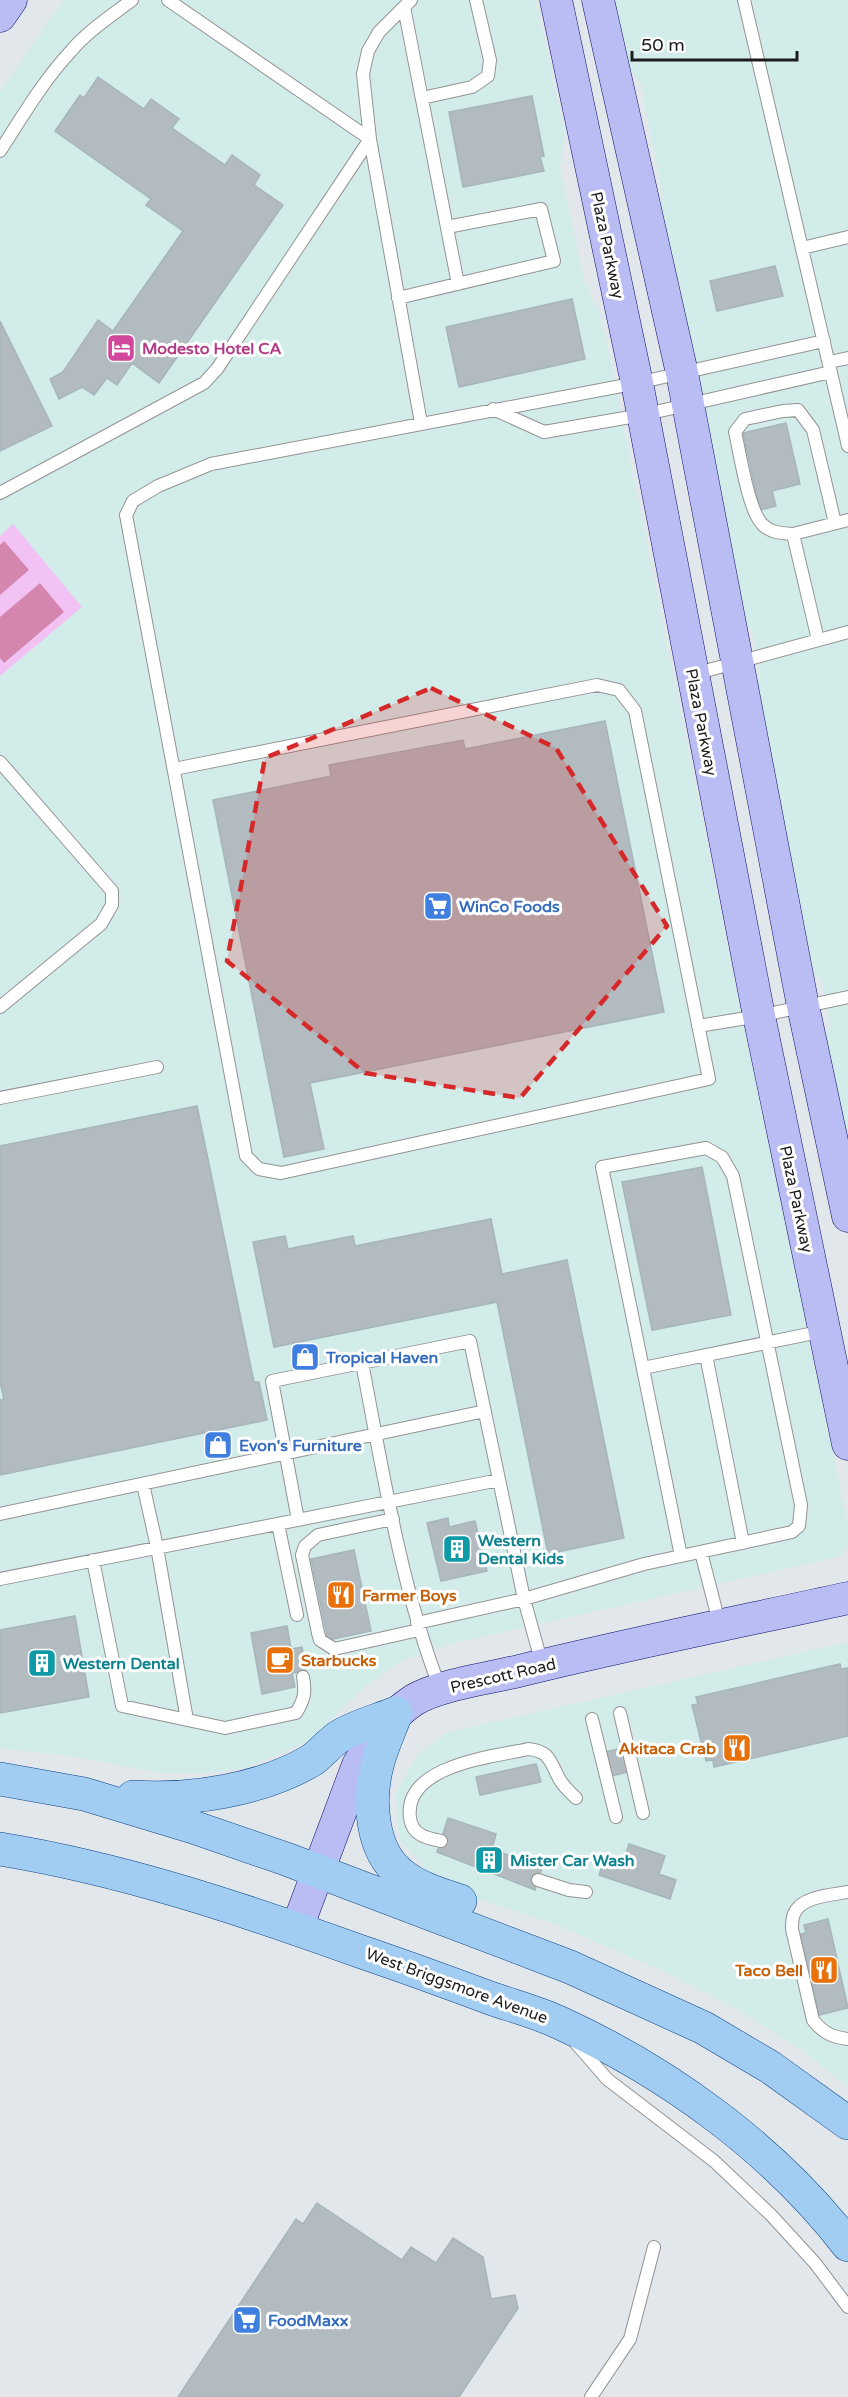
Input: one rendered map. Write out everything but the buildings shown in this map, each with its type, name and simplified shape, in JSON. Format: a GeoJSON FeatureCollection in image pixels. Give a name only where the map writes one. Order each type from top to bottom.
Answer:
{"type":"FeatureCollection","features":[{"type":"Feature","properties":{"kind":"main road"},"geometry":{"type":"LineString","coordinates":[[0,1779],[84,1794],[161,1799],[193,1797],[252,1784],[312,1760],[341,1736],[396,1713]]}},
{"type":"Feature","properties":{"kind":"main road"},"geometry":{"type":"LineString","coordinates":[[396,1713],[376,1767],[373,1805],[373,1825],[392,1867],[432,1892],[571,1943],[672,2012],[770,2067],[848,2123]]}},
{"type":"Feature","properties":{"kind":"main road"},"geometry":{"type":"LineString","coordinates":[[84,1794],[193,1827],[317,1872],[570,1967],[672,2012]]}},
{"type":"Feature","properties":{"kind":"main road","name":"West Briggsmore Avenue"},"geometry":{"type":"LineString","coordinates":[[0,1849],[48,1857],[130,1876],[297,1928],[556,2021],[624,2055],[717,2115],[796,2187],[848,2245]]}},
{"type":"Feature","properties":{"kind":"street"},"geometry":{"type":"LineString","coordinates":[[0,16],[11,0]]}},
{"type":"Feature","properties":{"kind":"street","name":"Plaza Parkway"},"geometry":{"type":"LineString","coordinates":[[556,0],[637,383],[759,1016],[848,1444]]}},
{"type":"Feature","properties":{"kind":"street"},"geometry":{"type":"LineString","coordinates":[[598,0],[682,373],[803,1006],[848,1216]]}},
{"type":"Feature","properties":{"kind":"street","name":"Prescott Road"},"geometry":{"type":"LineString","coordinates":[[297,1928],[358,1765],[372,1742],[396,1713],[416,1699],[440,1690],[543,1665],[848,1598]]}},
{"type":"Feature","properties":{"kind":"lane"},"geometry":{"type":"LineString","coordinates":[[0,151],[48,78],[72,50],[101,23],[132,0]]}},
{"type":"Feature","properties":{"kind":"lane"},"geometry":{"type":"LineString","coordinates":[[168,0],[370,139]]}},
{"type":"Feature","properties":{"kind":"lane"},"geometry":{"type":"LineString","coordinates":[[422,98],[472,87],[488,76],[490,60],[476,0]]}},
{"type":"Feature","properties":{"kind":"lane"},"geometry":{"type":"LineString","coordinates":[[744,0],[848,446]]}},
{"type":"Feature","properties":{"kind":"lane"},"geometry":{"type":"LineString","coordinates":[[408,3],[379,32],[368,51],[363,74],[370,139],[421,423]]}},
{"type":"Feature","properties":{"kind":"lane"},"geometry":{"type":"LineString","coordinates":[[408,3],[422,98],[458,284]]}},
{"type":"Feature","properties":{"kind":"lane"},"geometry":{"type":"LineString","coordinates":[[0,493],[204,382],[218,369],[370,139]]}},
{"type":"Feature","properties":{"kind":"lane"},"geometry":{"type":"LineString","coordinates":[[398,298],[554,261],[542,209],[447,228]]}},
{"type":"Feature","properties":{"kind":"lane"},"geometry":{"type":"LineString","coordinates":[[802,248],[848,237]]}},
{"type":"Feature","properties":{"kind":"lane"},"geometry":{"type":"LineString","coordinates":[[174,769],[597,685],[619,690],[635,711],[709,1079],[281,1173],[259,1169],[246,1156],[126,515],[133,501],[158,486],[211,464],[637,383],[824,341]]}},
{"type":"Feature","properties":{"kind":"lane"},"geometry":{"type":"LineString","coordinates":[[493,409],[544,432],[687,405],[830,367],[848,358]]}},
{"type":"Feature","properties":{"kind":"lane"},"geometry":{"type":"LineString","coordinates":[[835,523],[813,429],[798,410],[745,419],[735,432],[753,510],[762,524],[774,532],[793,534],[848,520]]}},
{"type":"Feature","properties":{"kind":"lane"},"geometry":{"type":"LineString","coordinates":[[793,534],[818,640]]}},
{"type":"Feature","properties":{"kind":"lane"},"geometry":{"type":"LineString","coordinates":[[693,674],[848,632]]}},
{"type":"Feature","properties":{"kind":"lane"},"geometry":{"type":"LineString","coordinates":[[0,762],[112,891],[112,904],[101,924],[0,1007]]}},
{"type":"Feature","properties":{"kind":"lane"},"geometry":{"type":"LineString","coordinates":[[698,1026],[848,997]]}},
{"type":"Feature","properties":{"kind":"lane"},"geometry":{"type":"LineString","coordinates":[[0,1098],[157,1067]]}},
{"type":"Feature","properties":{"kind":"lane"},"geometry":{"type":"LineString","coordinates":[[393,1519],[318,1535],[305,1546],[302,1555],[318,1633],[320,1640],[334,1649],[524,1599],[644,1564],[743,1543],[792,1532],[800,1526],[801,1505],[733,1176],[722,1157],[706,1148],[602,1167],[681,1556]]}},
{"type":"Feature","properties":{"kind":"lane"},"geometry":{"type":"LineString","coordinates":[[642,1368],[825,1331]]}},
{"type":"Feature","properties":{"kind":"lane"},"geometry":{"type":"LineString","coordinates":[[298,1520],[272,1381],[470,1341],[524,1599],[543,1665]]}},
{"type":"Feature","properties":{"kind":"lane"},"geometry":{"type":"LineString","coordinates":[[706,1355],[743,1543]]}},
{"type":"Feature","properties":{"kind":"lane"},"geometry":{"type":"LineString","coordinates":[[362,1363],[389,1502],[418,1627],[440,1690]]}},
{"type":"Feature","properties":{"kind":"lane"},"geometry":{"type":"LineString","coordinates":[[0,1514],[484,1411]]}},
{"type":"Feature","properties":{"kind":"lane"},"geometry":{"type":"LineString","coordinates":[[0,1579],[499,1480]]}},
{"type":"Feature","properties":{"kind":"lane"},"geometry":{"type":"LineString","coordinates":[[143,1484],[158,1547],[187,1720]]}},
{"type":"Feature","properties":{"kind":"lane"},"geometry":{"type":"LineString","coordinates":[[278,1524],[297,1615]]}},
{"type":"Feature","properties":{"kind":"lane"},"geometry":{"type":"LineString","coordinates":[[701,1552],[720,1626]]}},
{"type":"Feature","properties":{"kind":"lane"},"geometry":{"type":"LineString","coordinates":[[93,1560],[122,1706],[225,1728],[296,1713],[303,1703],[306,1692],[303,1677]]}},
{"type":"Feature","properties":{"kind":"lane"},"geometry":{"type":"LineString","coordinates":[[620,1713],[643,1813]]}},
{"type":"Feature","properties":{"kind":"lane"},"geometry":{"type":"LineString","coordinates":[[592,1719],[616,1817]]}},
{"type":"Feature","properties":{"kind":"lane"},"geometry":{"type":"LineString","coordinates":[[441,1841],[424,1838],[414,1829],[410,1818],[411,1807],[424,1782],[436,1772],[454,1766],[528,1749],[539,1750],[549,1759],[566,1788],[576,1798]]}},
{"type":"Feature","properties":{"kind":"lane"},"geometry":{"type":"LineString","coordinates":[[538,1880],[569,1890],[586,1892]]}},
{"type":"Feature","properties":{"kind":"lane"},"geometry":{"type":"LineString","coordinates":[[848,1892],[816,1898],[801,1904],[794,1913],[792,1929],[813,2020],[820,2029],[833,2037],[848,2039]]}},
{"type":"Feature","properties":{"kind":"lane"},"geometry":{"type":"LineString","coordinates":[[556,2021],[607,2079],[714,2162],[771,2215],[815,2263],[848,2307]]}},
{"type":"Feature","properties":{"kind":"lane"},"geometry":{"type":"LineString","coordinates":[[591,2397],[630,2339],[654,2247]]}},
{"type":"Feature","properties":{"kind":"highlighted area"},"geometry":{"type":"Polygon","coordinates":[[[431,688],[556,748],[667,926],[520,1098],[365,1073],[227,961],[265,758],[431,688]]]}},
{"type":"Feature","properties":{"kind":"shaded area"},"geometry":{"type":"Polygon","coordinates":[[[63,0],[536,0],[565,135],[560,167],[584,281],[601,314],[736,987],[848,1526],[847,1548],[838,1557],[445,1645],[402,1661],[365,1687],[338,1712],[318,1735],[245,1768],[210,1773],[161,1773],[75,1757],[0,1748],[0,92],[63,0]]]}},
{"type":"Feature","properties":{"kind":"shaded area"},"geometry":{"type":"Polygon","coordinates":[[[613,0],[848,0],[848,1160],[823,1043],[830,1027],[822,981],[811,973],[753,688],[760,676],[752,630],[739,620],[693,347],[683,342],[661,227],[661,187],[641,86],[625,59],[613,0]]]}},
{"type":"Feature","properties":{"kind":"shaded area"},"geometry":{"type":"Polygon","coordinates":[[[13,524],[82,607],[0,676],[0,536],[13,524]]]}},
{"type":"Feature","properties":{"kind":"shaded area"},"geometry":{"type":"Polygon","coordinates":[[[4,541],[29,570],[0,595],[0,545],[4,541]]]}},
{"type":"Feature","properties":{"kind":"shaded area"},"geometry":{"type":"Polygon","coordinates":[[[40,583],[64,612],[4,663],[0,658],[0,617],[40,583]]]}},
{"type":"Feature","properties":{"kind":"shaded area"},"geometry":{"type":"Polygon","coordinates":[[[848,1642],[848,2087],[803,2051],[742,2012],[663,1971],[554,1924],[441,1887],[399,1838],[396,1793],[418,1754],[449,1732],[848,1642]]]}},
{"type":"Feature","properties":{"kind":"place","name":"Modesto Hotel CA"},"geometry":{"type":"Point","coordinates":[121,348]}},
{"type":"Feature","properties":{"kind":"place","name":"WinCo Foods"},"geometry":{"type":"Point","coordinates":[438,906]}},
{"type":"Feature","properties":{"kind":"place","name":"Tropical Haven"},"geometry":{"type":"Point","coordinates":[305,1357]}},
{"type":"Feature","properties":{"kind":"place","name":"Evon's Furniture"},"geometry":{"type":"Point","coordinates":[218,1445]}},
{"type":"Feature","properties":{"kind":"place","name":"Western Dental Kids"},"geometry":{"type":"Point","coordinates":[457,1549]}},
{"type":"Feature","properties":{"kind":"place","name":"Farmer Boys"},"geometry":{"type":"Point","coordinates":[341,1595]}},
{"type":"Feature","properties":{"kind":"place","name":"Starbucks"},"geometry":{"type":"Point","coordinates":[280,1660]}},
{"type":"Feature","properties":{"kind":"place","name":"Western Dental"},"geometry":{"type":"Point","coordinates":[42,1663]}},
{"type":"Feature","properties":{"kind":"place","name":"Akitaca Crab"},"geometry":{"type":"Point","coordinates":[737,1748]}},
{"type":"Feature","properties":{"kind":"place","name":"Mister Car Wash"},"geometry":{"type":"Point","coordinates":[489,1860]}},
{"type":"Feature","properties":{"kind":"place","name":"Taco Bell"},"geometry":{"type":"Point","coordinates":[824,1970]}},
{"type":"Feature","properties":{"kind":"place","name":"FoodMaxx"},"geometry":{"type":"Point","coordinates":[247,2320]}}]}
